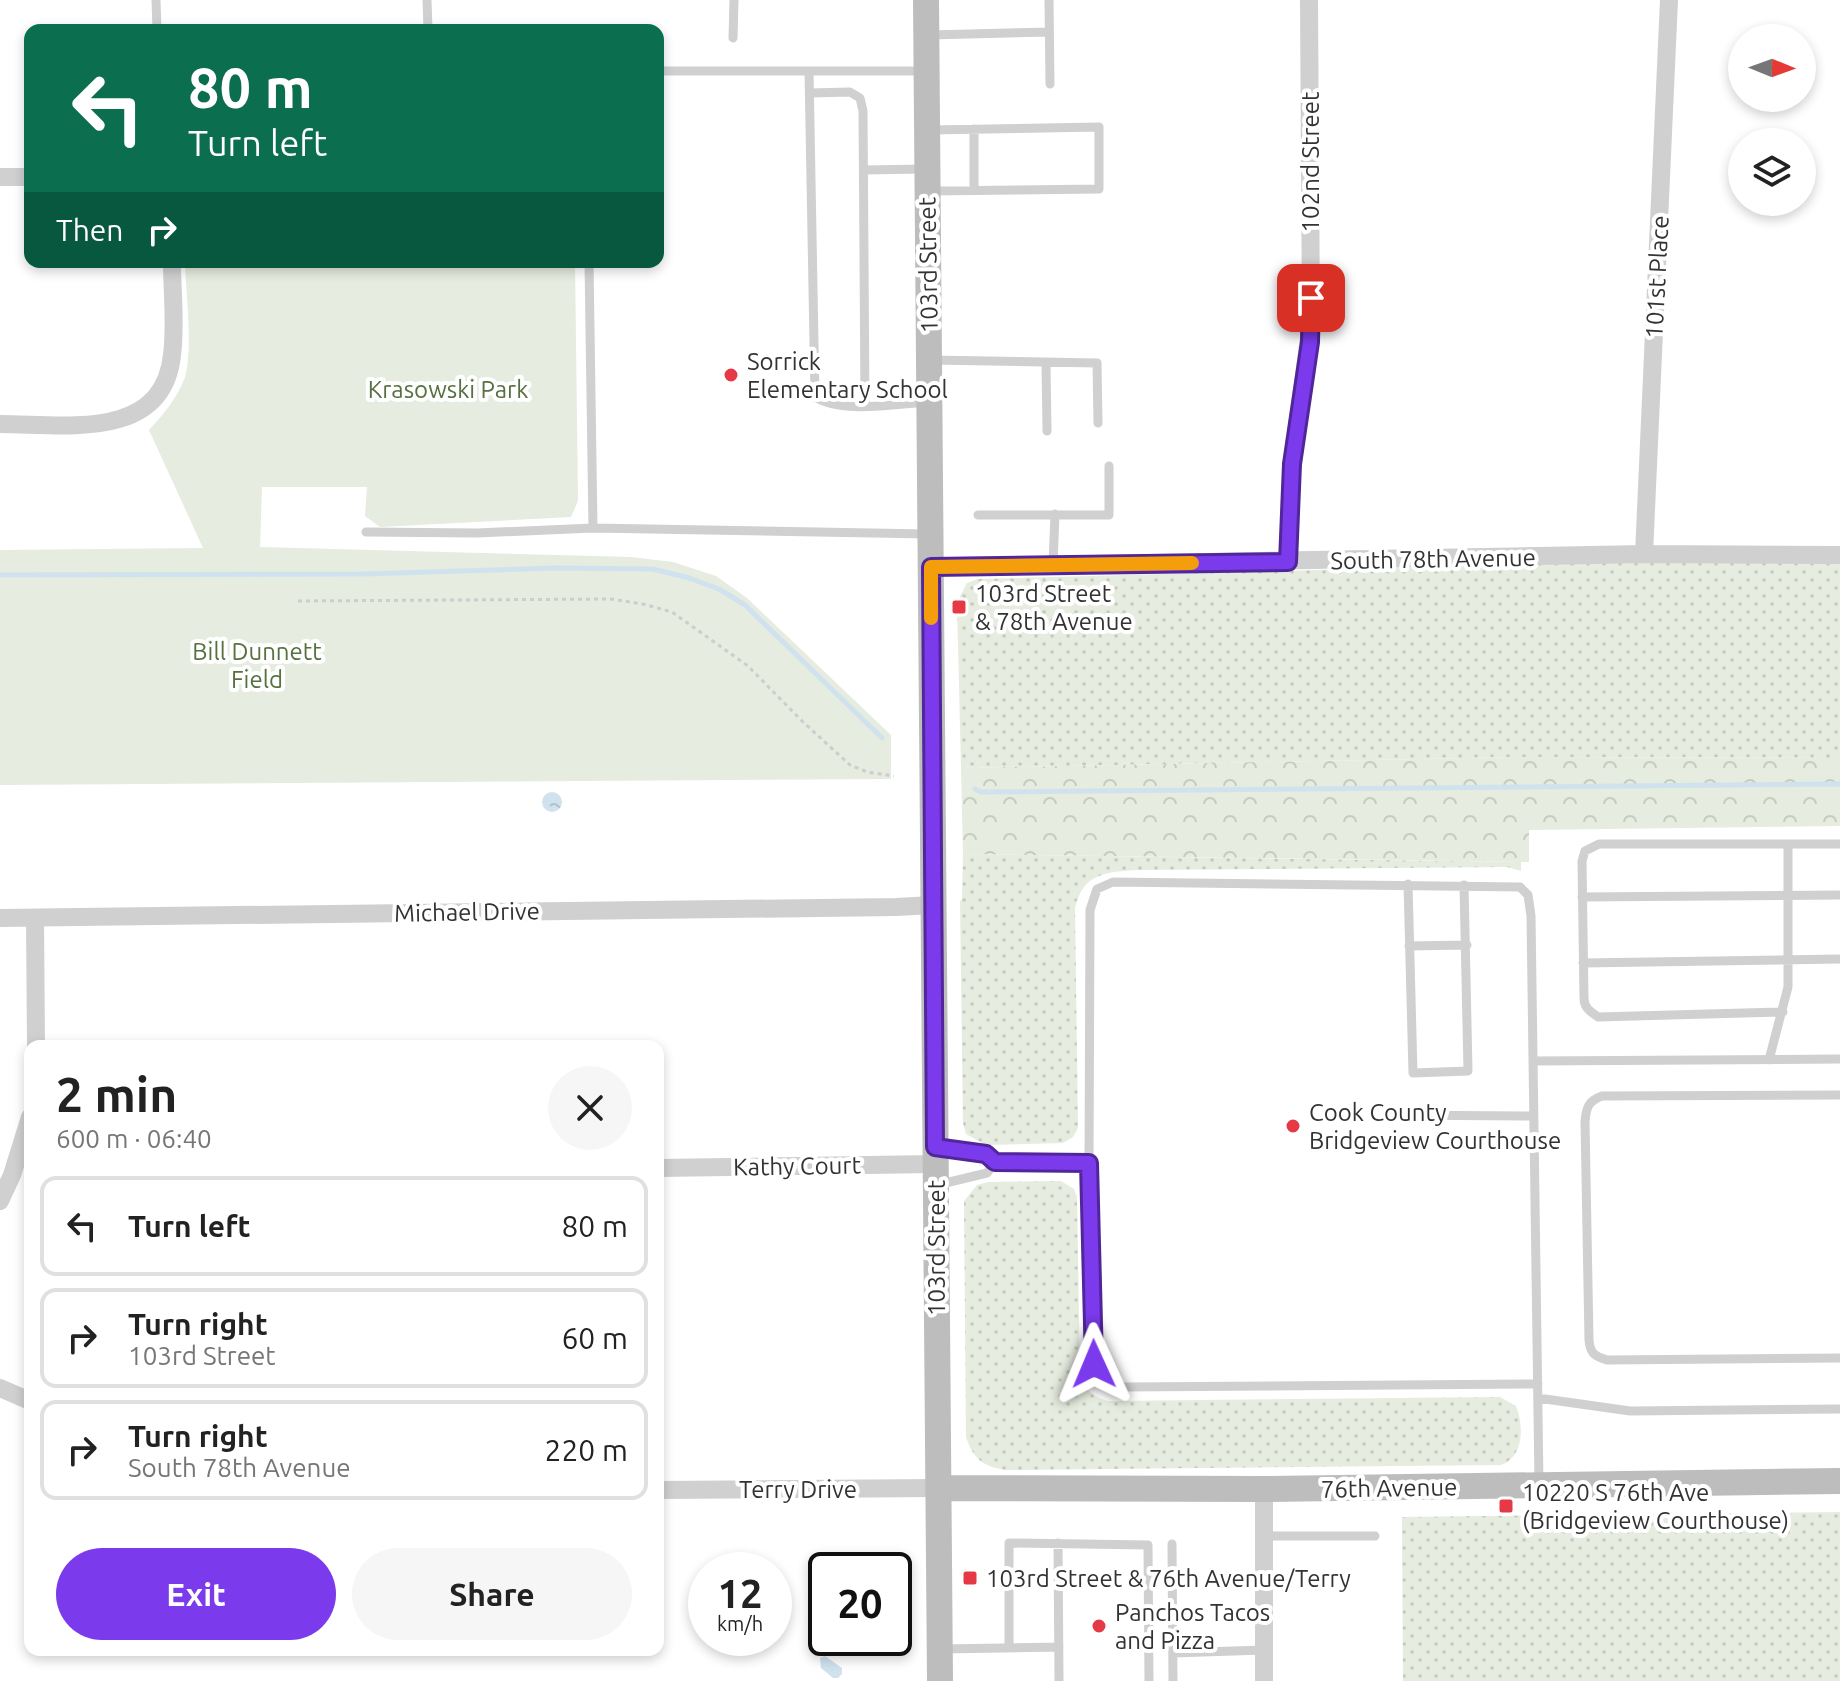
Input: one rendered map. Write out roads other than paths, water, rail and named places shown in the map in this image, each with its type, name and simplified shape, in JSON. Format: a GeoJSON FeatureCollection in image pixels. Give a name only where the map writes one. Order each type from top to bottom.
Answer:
{"type":"FeatureCollection","features":[{"type":"Feature","properties":{"kind":"street","name":"103rd Street"},"geometry":{"type":"LineString","coordinates":[[926,0],[940,1681]]}},
{"type":"Feature","properties":{"kind":"street","name":"102nd Street"},"geometry":{"type":"LineString","coordinates":[[1288,562],[1292,464],[1311,323],[1309,0]]}},
{"type":"Feature","properties":{"kind":"street","name":"101st Place"},"geometry":{"type":"LineString","coordinates":[[1644,554],[1669,0]]}},
{"type":"Feature","properties":{"kind":"street"},"geometry":{"type":"LineString","coordinates":[[0,177],[24,177]]}},
{"type":"Feature","properties":{"kind":"street"},"geometry":{"type":"LineString","coordinates":[[0,424],[118,422],[151,404],[166,381],[173,353],[172,268]]}},
{"type":"Feature","properties":{"kind":"street","name":"South 78th Avenue"},"geometry":{"type":"LineString","coordinates":[[931,567],[1644,554],[1840,555]]}},
{"type":"Feature","properties":{"kind":"street","name":"Michael Drive"},"geometry":{"type":"LineString","coordinates":[[0,918],[933,905]]}},
{"type":"Feature","properties":{"kind":"street"},"geometry":{"type":"LineString","coordinates":[[35,918],[36,1040]]}},
{"type":"Feature","properties":{"kind":"street"},"geometry":{"type":"LineString","coordinates":[[0,1201],[24,1138]]}},
{"type":"Feature","properties":{"kind":"street","name":"Kathy Court"},"geometry":{"type":"LineString","coordinates":[[664,1168],[936,1166]]}},
{"type":"Feature","properties":{"kind":"street"},"geometry":{"type":"LineString","coordinates":[[0,1388],[24,1398]]}},
{"type":"Feature","properties":{"kind":"street","name":"76th Avenue"},"geometry":{"type":"LineString","coordinates":[[939,1488],[1264,1489],[1840,1481]]}},
{"type":"Feature","properties":{"kind":"street","name":"Terry Drive"},"geometry":{"type":"LineString","coordinates":[[664,1490],[939,1488]]}},
{"type":"Feature","properties":{"kind":"street"},"geometry":{"type":"LineString","coordinates":[[1264,1489],[1264,1681]]}},
{"type":"Feature","properties":{"kind":"lane"},"geometry":{"type":"LineString","coordinates":[[156,0],[157,24]]}},
{"type":"Feature","properties":{"kind":"lane"},"geometry":{"type":"LineString","coordinates":[[427,0],[428,24]]}},
{"type":"Feature","properties":{"kind":"lane"},"geometry":{"type":"LineString","coordinates":[[733,38],[734,0]]}},
{"type":"Feature","properties":{"kind":"lane"},"geometry":{"type":"LineString","coordinates":[[1049,0],[1050,84]]}},
{"type":"Feature","properties":{"kind":"lane"},"geometry":{"type":"LineString","coordinates":[[926,35],[1049,32]]}},
{"type":"Feature","properties":{"kind":"lane"},"geometry":{"type":"LineString","coordinates":[[664,71],[926,71]]}},
{"type":"Feature","properties":{"kind":"lane"},"geometry":{"type":"LineString","coordinates":[[809,71],[815,397],[825,404],[929,402]]}},
{"type":"Feature","properties":{"kind":"lane"},"geometry":{"type":"LineString","coordinates":[[810,93],[850,92],[860,98],[863,111],[865,405]]}},
{"type":"Feature","properties":{"kind":"lane"},"geometry":{"type":"LineString","coordinates":[[864,170],[974,190],[1099,189],[1099,127],[927,130]]}},
{"type":"Feature","properties":{"kind":"lane"},"geometry":{"type":"LineString","coordinates":[[974,129],[974,190]]}},
{"type":"Feature","properties":{"kind":"lane"},"geometry":{"type":"LineString","coordinates":[[589,268],[593,528]]}},
{"type":"Feature","properties":{"kind":"lane"},"geometry":{"type":"LineString","coordinates":[[929,360],[1097,363],[1098,423]]}},
{"type":"Feature","properties":{"kind":"lane"},"geometry":{"type":"LineString","coordinates":[[1046,364],[1047,431]]}},
{"type":"Feature","properties":{"kind":"lane"},"geometry":{"type":"LineString","coordinates":[[978,515],[1109,515],[1109,466]]}},
{"type":"Feature","properties":{"kind":"lane"},"geometry":{"type":"LineString","coordinates":[[1053,565],[1055,514]]}},
{"type":"Feature","properties":{"kind":"lane"},"geometry":{"type":"LineString","coordinates":[[366,532],[477,533],[593,528],[930,534]]}},
{"type":"Feature","properties":{"kind":"lane"},"geometry":{"type":"LineString","coordinates":[[1783,1012],[1598,1017],[1584,1006],[1582,861],[1585,851],[1599,844],[1840,844]]}},
{"type":"Feature","properties":{"kind":"lane"},"geometry":{"type":"LineString","coordinates":[[1769,1060],[1788,987],[1788,844]]}},
{"type":"Feature","properties":{"kind":"lane"},"geometry":{"type":"LineString","coordinates":[[1538,1384],[1125,1387],[1109,1385],[1097,1375],[1094,1364],[1089,1163],[1090,910],[1097,889],[1113,882],[1408,884],[1520,887],[1528,895],[1531,916],[1533,1116],[1538,1384],[1539,1486]]}},
{"type":"Feature","properties":{"kind":"lane"},"geometry":{"type":"LineString","coordinates":[[1408,884],[1413,1073],[1468,1071],[1464,885]]}},
{"type":"Feature","properties":{"kind":"lane"},"geometry":{"type":"LineString","coordinates":[[1582,897],[1840,895]]}},
{"type":"Feature","properties":{"kind":"lane"},"geometry":{"type":"LineString","coordinates":[[1409,946],[1467,945]]}},
{"type":"Feature","properties":{"kind":"lane"},"geometry":{"type":"LineString","coordinates":[[1583,963],[1840,959]]}},
{"type":"Feature","properties":{"kind":"lane"},"geometry":{"type":"LineString","coordinates":[[1533,1061],[1840,1059]]}},
{"type":"Feature","properties":{"kind":"lane"},"geometry":{"type":"LineString","coordinates":[[1840,1095],[1602,1096],[1593,1099],[1586,1109],[1585,1122],[1589,1340],[1590,1351],[1596,1357],[1607,1360],[1840,1358]]}},
{"type":"Feature","properties":{"kind":"lane"},"geometry":{"type":"LineString","coordinates":[[1387,1115],[1533,1116]]}},
{"type":"Feature","properties":{"kind":"lane"},"geometry":{"type":"LineString","coordinates":[[936,1166],[986,1154],[995,1162],[1089,1163]]}},
{"type":"Feature","properties":{"kind":"lane"},"geometry":{"type":"LineString","coordinates":[[936,1166],[987,1173],[995,1162]]}},
{"type":"Feature","properties":{"kind":"lane"},"geometry":{"type":"LineString","coordinates":[[1538,1398],[1630,1411],[1840,1409]]}},
{"type":"Feature","properties":{"kind":"lane"},"geometry":{"type":"LineString","coordinates":[[1264,1536],[1375,1536]]}},
{"type":"Feature","properties":{"kind":"lane"},"geometry":{"type":"LineString","coordinates":[[1009,1648],[1009,1543],[1148,1545],[1149,1681]]}},
{"type":"Feature","properties":{"kind":"lane"},"geometry":{"type":"LineString","coordinates":[[1058,1543],[1059,1681]]}},
{"type":"Feature","properties":{"kind":"lane"},"geometry":{"type":"LineString","coordinates":[[1172,1544],[1173,1681]]}},
{"type":"Feature","properties":{"kind":"lane"},"geometry":{"type":"LineString","coordinates":[[940,1649],[1059,1647]]}},
{"type":"Feature","properties":{"kind":"lane"},"geometry":{"type":"LineString","coordinates":[[1173,1653],[1264,1650]]}},
{"type":"Feature","properties":{"kind":"water"},"geometry":{"type":"Polygon","coordinates":[[[552,792],[559,795],[562,802],[559,809],[552,812],[545,809],[542,802],[545,795],[552,792]]]}},
{"type":"Feature","properties":{"kind":"water"},"geometry":{"type":"Polygon","coordinates":[[[825,1656],[842,1668],[842,1674],[833,1678],[821,1668],[820,1658],[825,1656]]]}},
{"type":"Feature","properties":{"kind":"waterway"},"geometry":{"type":"LineString","coordinates":[[0,575],[653,569],[719,589],[745,605],[882,738]]}},
{"type":"Feature","properties":{"kind":"waterway"},"geometry":{"type":"LineString","coordinates":[[975,789],[981,792],[1840,784]]}},
{"type":"Feature","properties":{"kind":"place","name":"Sorrick Elementary School"},"geometry":{"type":"Point","coordinates":[731,375]}},
{"type":"Feature","properties":{"kind":"place","name":"103rd Street & 78th Avenue"},"geometry":{"type":"Point","coordinates":[959,607]}},
{"type":"Feature","properties":{"kind":"place","name":"Cook County Bridgeview Courthouse"},"geometry":{"type":"Point","coordinates":[1293,1126]}},
{"type":"Feature","properties":{"kind":"place","name":"10220 S 76th Ave (Bridgeview Courthouse)"},"geometry":{"type":"Point","coordinates":[1506,1506]}},
{"type":"Feature","properties":{"kind":"place","name":"103rd Street & 76th Avenue/Terry"},"geometry":{"type":"Point","coordinates":[970,1578]}},
{"type":"Feature","properties":{"kind":"place","name":"Panchos Tacos and Pizza"},"geometry":{"type":"Point","coordinates":[1099,1626]}},
{"type":"Feature","properties":{"kind":"park label","name":"Krasowski Park"},"geometry":{"type":"Point","coordinates":[448,389]}},
{"type":"Feature","properties":{"kind":"park label","name":"Bill Dunnett Field"},"geometry":{"type":"Point","coordinates":[257,665]}}]}
